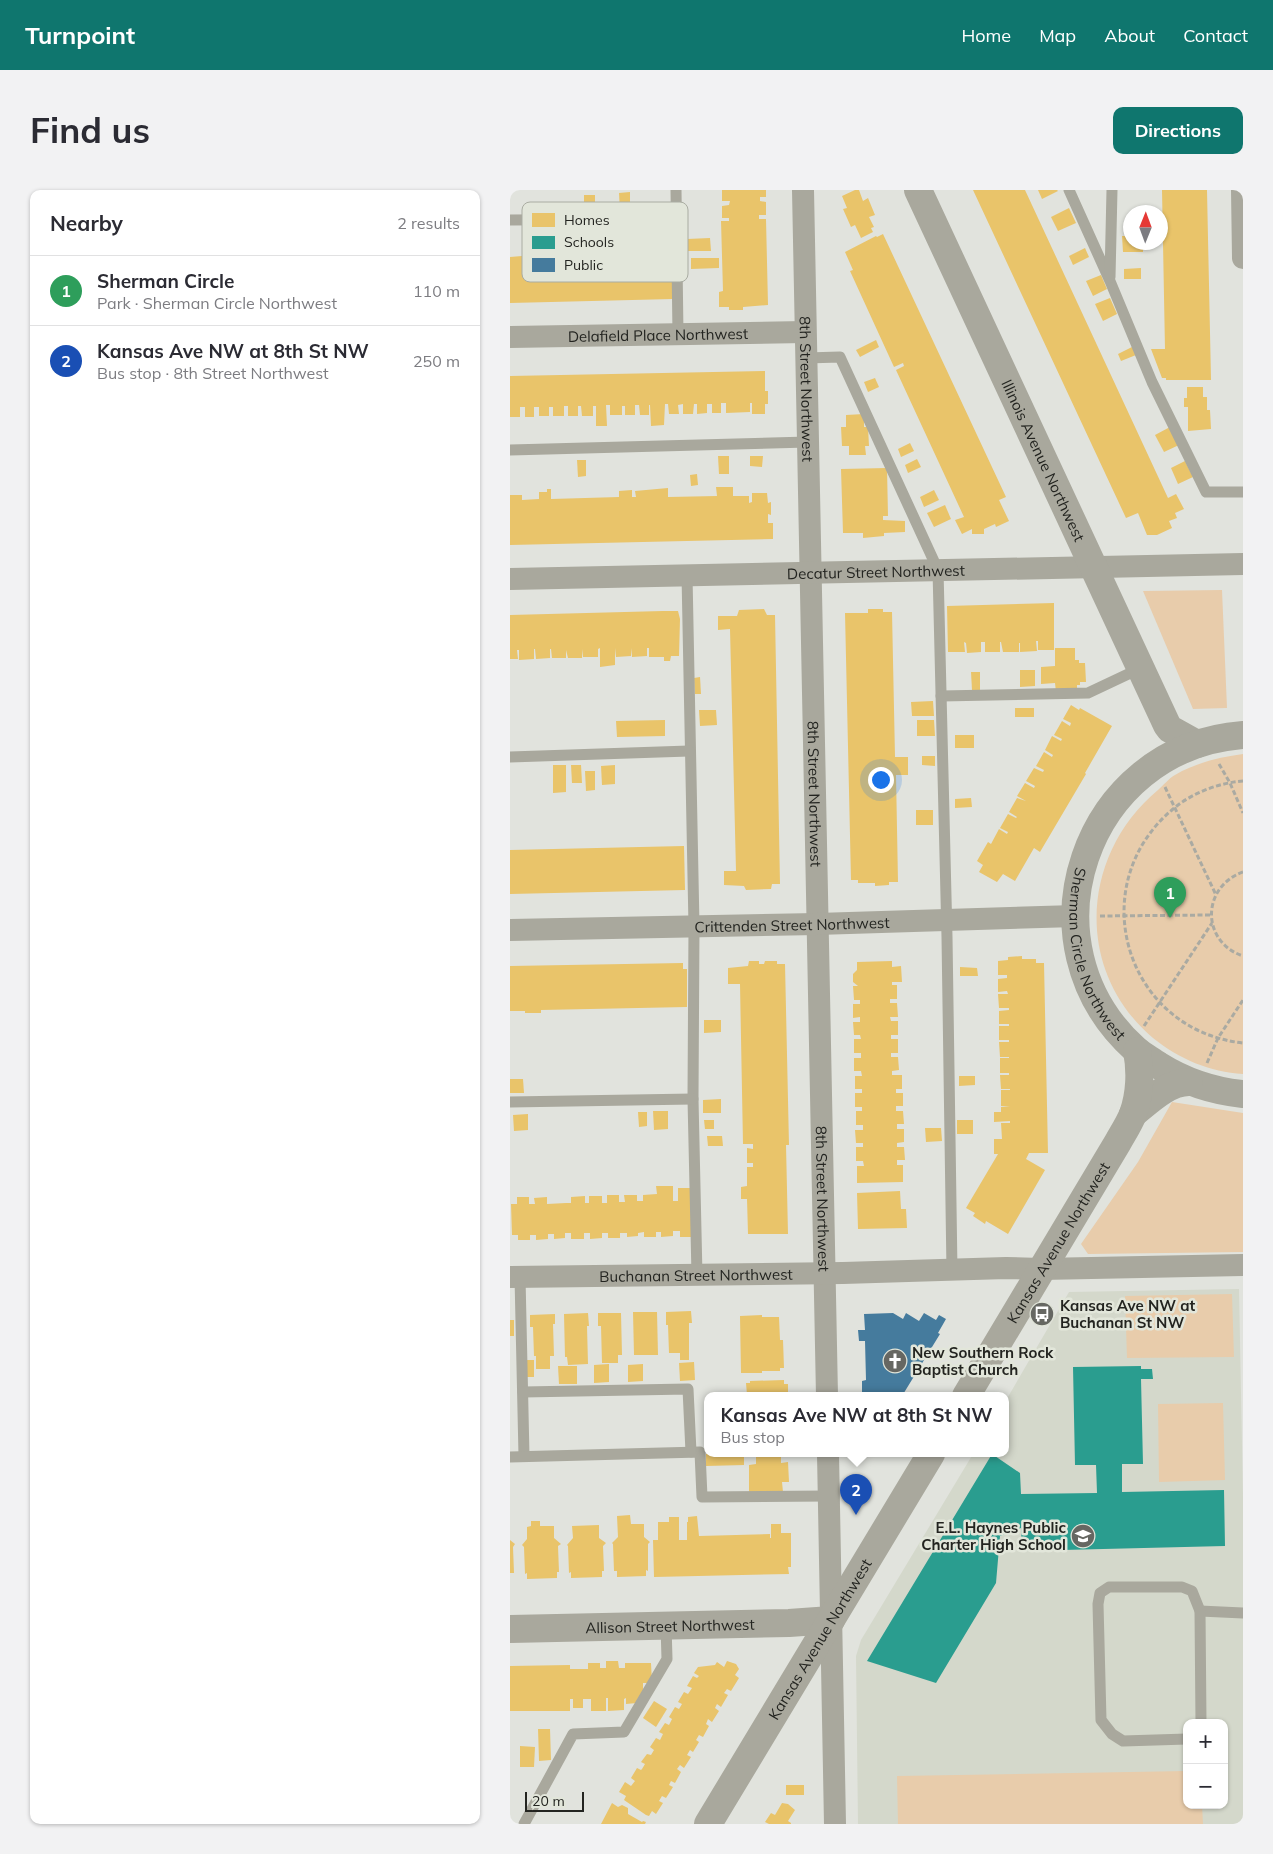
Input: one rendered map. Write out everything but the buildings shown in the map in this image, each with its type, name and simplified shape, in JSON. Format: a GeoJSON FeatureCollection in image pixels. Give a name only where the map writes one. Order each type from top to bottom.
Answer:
{"type":"FeatureCollection","features":[{"type":"Feature","properties":{"kind":"street","name":"8th Street Northwest"},"geometry":{"type":"LineString","coordinates":[[803,190],[826,1392]]}},
{"type":"Feature","properties":{"kind":"street","name":"Illinois Avenue Northwest"},"geometry":{"type":"LineString","coordinates":[[918,190],[1170,729]]}},
{"type":"Feature","properties":{"kind":"street"},"geometry":{"type":"LineString","coordinates":[[1242,201],[1243,258]]}},
{"type":"Feature","properties":{"kind":"street","name":"Delafield Place Northwest"},"geometry":{"type":"LineString","coordinates":[[510,337],[805,332]]}},
{"type":"Feature","properties":{"kind":"street","name":"Decatur Street Northwest"},"geometry":{"type":"LineString","coordinates":[[510,579],[1243,564]]}},
{"type":"Feature","properties":{"kind":"street"},"geometry":{"type":"LineString","coordinates":[[1163,772],[1170,729],[1206,751]]}},
{"type":"Feature","properties":{"kind":"street","name":"Sherman Circle Northwest"},"geometry":{"type":"LineString","coordinates":[[1243,735],[1226,737],[1206,751],[1163,772],[1133,782],[1113,804],[1093,837],[1080,873],[1076,892],[1085,916],[1078,949],[1090,986],[1108,1018],[1140,1040],[1177,1076],[1197,1075],[1212,1089],[1243,1094]]}},
{"type":"Feature","properties":{"kind":"street","name":"Crittenden Street Northwest"},"geometry":{"type":"LineString","coordinates":[[510,930],[946,921],[1085,916]]}},
{"type":"Feature","properties":{"kind":"street","name":"Kansas Avenue Northwest"},"geometry":{"type":"LineString","coordinates":[[968,1392],[1133,1114],[1139,1085],[1140,1040]]}},
{"type":"Feature","properties":{"kind":"street","name":"Kansas Avenue Northwest"},"geometry":{"type":"LineString","coordinates":[[1133,1114],[1156,1095],[1179,1082],[1197,1075]]}},
{"type":"Feature","properties":{"kind":"street","name":"Buchanan Street Northwest"},"geometry":{"type":"LineString","coordinates":[[515,1277],[824,1274],[1006,1268],[1243,1265]]}},
{"type":"Feature","properties":{"kind":"street"},"geometry":{"type":"LineString","coordinates":[[828,1457],[835,1824]]}},
{"type":"Feature","properties":{"kind":"street","name":"Kansas Avenue Northwest"},"geometry":{"type":"LineString","coordinates":[[708,1824],[929,1457]]}},
{"type":"Feature","properties":{"kind":"street","name":"Allison Street Northwest"},"geometry":{"type":"LineString","coordinates":[[510,1629],[789,1623],[831,1620]]}},
{"type":"Feature","properties":{"kind":"lane"},"geometry":{"type":"LineString","coordinates":[[1069,190],[1110,281],[1152,382],[1206,492],[1243,492]]}},
{"type":"Feature","properties":{"kind":"lane"},"geometry":{"type":"LineString","coordinates":[[1110,281],[1112,190]]}},
{"type":"Feature","properties":{"kind":"lane"},"geometry":{"type":"LineString","coordinates":[[678,282],[678,334]]}},
{"type":"Feature","properties":{"kind":"lane"},"geometry":{"type":"LineString","coordinates":[[806,358],[840,356],[938,570],[952,1271]]}},
{"type":"Feature","properties":{"kind":"lane"},"geometry":{"type":"LineString","coordinates":[[510,450],[808,442]]}},
{"type":"Feature","properties":{"kind":"lane"},"geometry":{"type":"LineString","coordinates":[[687,575],[689,751],[694,926],[696,1275]]}},
{"type":"Feature","properties":{"kind":"lane"},"geometry":{"type":"LineString","coordinates":[[941,696],[1088,693],[1141,668]]}},
{"type":"Feature","properties":{"kind":"lane"},"geometry":{"type":"LineString","coordinates":[[510,757],[689,751]]}},
{"type":"Feature","properties":{"kind":"lane"},"geometry":{"type":"LineString","coordinates":[[510,1102],[694,1100]]}},
{"type":"Feature","properties":{"kind":"lane"},"geometry":{"type":"LineString","coordinates":[[515,1277],[523,1392],[524,1456]]}},
{"type":"Feature","properties":{"kind":"lane"},"geometry":{"type":"LineString","coordinates":[[523,1392],[688,1389],[691,1452]]}},
{"type":"Feature","properties":{"kind":"lane"},"geometry":{"type":"LineString","coordinates":[[510,1457],[700,1452],[702,1497],[828,1496]]}},
{"type":"Feature","properties":{"kind":"lane"},"geometry":{"type":"LineString","coordinates":[[1183,1739],[1123,1741],[1112,1734],[1101,1720],[1098,1604],[1100,1593],[1109,1587],[1182,1587],[1192,1592],[1200,1611],[1201,1719]]}},
{"type":"Feature","properties":{"kind":"lane"},"geometry":{"type":"LineString","coordinates":[[1200,1611],[1243,1613]]}},
{"type":"Feature","properties":{"kind":"lane"},"geometry":{"type":"LineString","coordinates":[[524,1824],[573,1734],[624,1732],[667,1659],[666,1625]]}},
{"type":"Feature","properties":{"kind":"path"},"geometry":{"type":"LineString","coordinates":[[1206,751],[1230,783],[1243,813]]}},
{"type":"Feature","properties":{"kind":"path"},"geometry":{"type":"LineString","coordinates":[[1163,772],[1175,808],[1216,895]]}},
{"type":"Feature","properties":{"kind":"path"},"geometry":{"type":"LineString","coordinates":[[1243,781],[1214,787],[1195,795],[1163,818],[1148,835],[1136,855],[1124,894],[1123,916],[1126,939],[1134,963],[1144,982],[1160,1003],[1182,1022],[1198,1031],[1218,1038],[1243,1043]]}},
{"type":"Feature","properties":{"kind":"path"},"geometry":{"type":"LineString","coordinates":[[1243,872],[1230,878],[1216,895],[1212,915],[1215,931],[1224,945],[1231,951],[1243,956]]}},
{"type":"Feature","properties":{"kind":"path"},"geometry":{"type":"LineString","coordinates":[[1085,916],[1212,915]]}},
{"type":"Feature","properties":{"kind":"path"},"geometry":{"type":"LineString","coordinates":[[1140,1040],[1160,1003],[1212,923]]}},
{"type":"Feature","properties":{"kind":"path"},"geometry":{"type":"LineString","coordinates":[[1197,1075],[1243,1000]]}},
{"type":"Feature","properties":{"kind":"shaded area"},"geometry":{"type":"Polygon","coordinates":[[[1222,590],[1227,708],[1193,709],[1143,591],[1222,590]]]}},
{"type":"Feature","properties":{"kind":"shaded area"},"geometry":{"type":"Polygon","coordinates":[[[1243,754],[1243,1074],[1207,1067],[1184,1058],[1153,1038],[1127,1011],[1109,980],[1099,947],[1097,913],[1101,879],[1113,847],[1132,817],[1175,775],[1208,761],[1243,754]]]}},
{"type":"Feature","properties":{"kind":"shaded area"},"geometry":{"type":"Polygon","coordinates":[[[1172,1102],[1243,1113],[1243,1252],[1088,1254],[1081,1244],[1138,1162],[1172,1102]]]}},
{"type":"Feature","properties":{"kind":"shaded area","name":"E.L. Haynes Public Charter High School"},"geometry":{"type":"Polygon","coordinates":[[[1239,1289],[1243,1497],[1243,1824],[858,1824],[856,1656],[861,1640],[971,1457],[1009,1457],[1009,1395],[1069,1292],[1239,1289]]]}},
{"type":"Feature","properties":{"kind":"shaded area"},"geometry":{"type":"Polygon","coordinates":[[[1232,1294],[1234,1357],[1127,1358],[1125,1296],[1232,1294]]]}},
{"type":"Feature","properties":{"kind":"shaded area"},"geometry":{"type":"Polygon","coordinates":[[[1223,1403],[1225,1480],[1159,1482],[1158,1404],[1223,1403]]]}},
{"type":"Feature","properties":{"kind":"shaded area"},"geometry":{"type":"Polygon","coordinates":[[[1183,1771],[1183,1809],[1202,1809],[1203,1824],[898,1824],[897,1776],[1183,1771]]]}},
{"type":"Feature","properties":{"kind":"place","name":"Sherman Circle"},"geometry":{"type":"Point","coordinates":[1170,918]}},
{"type":"Feature","properties":{"kind":"place","name":"Kansas Ave NW at Buchanan St NW"},"geometry":{"type":"Point","coordinates":[1042,1314]}},
{"type":"Feature","properties":{"kind":"place","name":"New Southern Rock Baptist Church"},"geometry":{"type":"Point","coordinates":[895,1361]}},
{"type":"Feature","properties":{"kind":"place","name":"Kansas Ave NW at 8th St NW"},"geometry":{"type":"Point","coordinates":[856,1515]}},
{"type":"Feature","properties":{"kind":"place","name":"E.L. Haynes Public Charter High School"},"geometry":{"type":"Point","coordinates":[1083,1536]}}]}
